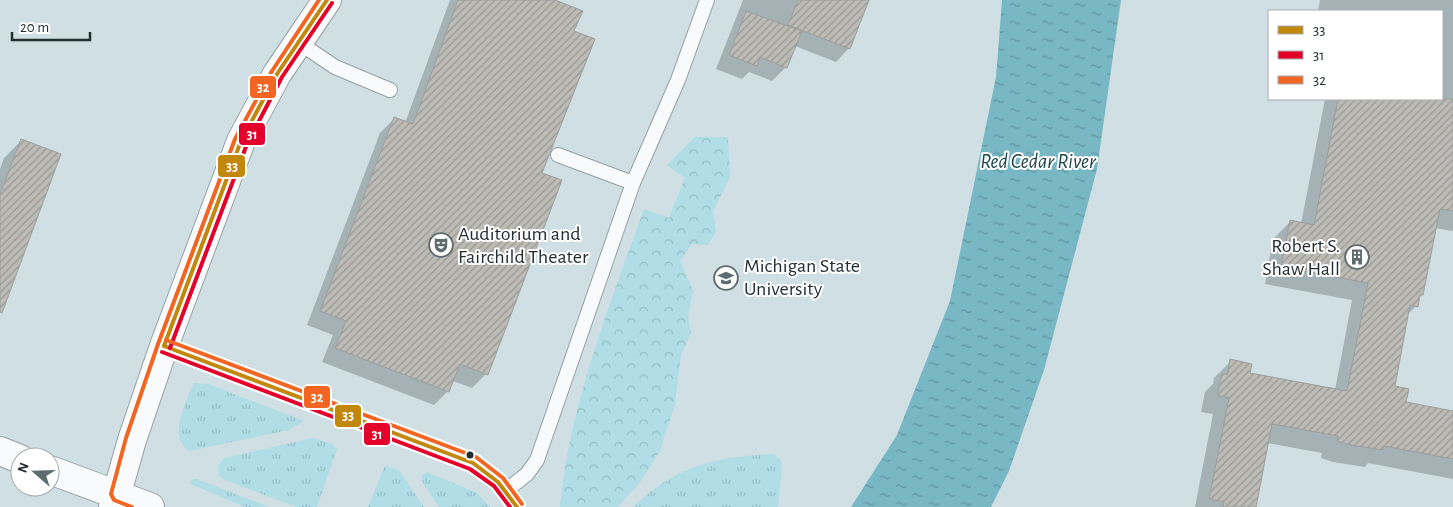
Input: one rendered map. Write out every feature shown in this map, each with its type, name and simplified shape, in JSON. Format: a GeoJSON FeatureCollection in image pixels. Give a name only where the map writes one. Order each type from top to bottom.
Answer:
{"type":"FeatureCollection","features":[{"type":"Feature","properties":{"kind":"street"},"geometry":{"type":"LineString","coordinates":[[115,501],[132,440],[164,346],[241,141],[277,74],[327,0]]}},
{"type":"Feature","properties":{"kind":"street"},"geometry":{"type":"LineString","coordinates":[[60,475],[115,501],[150,507]]}},
{"type":"Feature","properties":{"kind":"lane"},"geometry":{"type":"LineString","coordinates":[[507,490],[527,474],[537,460],[633,183],[678,80],[707,0]]}},
{"type":"Feature","properties":{"kind":"lane"},"geometry":{"type":"LineString","coordinates":[[298,42],[334,67],[390,90]]}},
{"type":"Feature","properties":{"kind":"lane"},"geometry":{"type":"LineString","coordinates":[[558,155],[633,183]]}},
{"type":"Feature","properties":{"kind":"lane"},"geometry":{"type":"LineString","coordinates":[[164,346],[473,463],[491,474],[507,490],[517,507]]}},
{"type":"Feature","properties":{"kind":"green space"},"geometry":{"type":"Polygon","coordinates":[[[695,137],[728,137],[730,177],[713,211],[716,232],[708,245],[692,244],[680,260],[693,291],[688,317],[691,332],[681,355],[675,404],[660,451],[640,482],[618,507],[560,507],[572,430],[582,393],[605,319],[644,209],[669,218],[685,178],[667,165],[695,137]]]}},
{"type":"Feature","properties":{"kind":"green space"},"geometry":{"type":"Polygon","coordinates":[[[194,383],[208,384],[304,421],[289,430],[189,451],[183,445],[179,428],[184,408],[194,383]]]}},
{"type":"Feature","properties":{"kind":"green space"},"geometry":{"type":"Polygon","coordinates":[[[313,438],[332,444],[337,449],[317,507],[297,507],[225,480],[218,475],[218,466],[224,458],[313,438]]]}},
{"type":"Feature","properties":{"kind":"green space"},"geometry":{"type":"Polygon","coordinates":[[[774,454],[781,460],[782,466],[778,507],[634,507],[665,482],[698,466],[735,457],[774,454]]]}},
{"type":"Feature","properties":{"kind":"green space"},"geometry":{"type":"Polygon","coordinates":[[[385,466],[399,470],[424,507],[368,507],[385,466]]]}},
{"type":"Feature","properties":{"kind":"green space"},"geometry":{"type":"Polygon","coordinates":[[[427,472],[477,493],[490,507],[439,507],[422,481],[422,475],[427,472]]]}},
{"type":"Feature","properties":{"kind":"green space"},"geometry":{"type":"Polygon","coordinates":[[[193,479],[269,507],[245,507],[193,485],[190,483],[193,479]]]}},
{"type":"Feature","properties":{"kind":"water","name":"Red Cedar River"},"geometry":{"type":"Polygon","coordinates":[[[1002,0],[1121,0],[1097,169],[1044,370],[1009,471],[991,507],[851,507],[897,435],[950,301],[996,77],[1002,0]]]}},
{"type":"Feature","properties":{"kind":"building","name":"Auditorium and Fairchild Theater"},"geometry":{"type":"Polygon","coordinates":[[[458,0],[555,0],[583,11],[574,31],[595,39],[542,173],[562,180],[488,375],[460,364],[449,392],[335,348],[346,321],[320,311],[394,117],[413,124],[458,0]]]}},
{"type":"Feature","properties":{"kind":"building"},"geometry":{"type":"Polygon","coordinates":[[[798,0],[869,0],[850,49],[788,25],[798,0]]]}},
{"type":"Feature","properties":{"kind":"building"},"geometry":{"type":"Polygon","coordinates":[[[746,11],[802,31],[787,68],[760,57],[757,66],[729,55],[746,11]]]}},
{"type":"Feature","properties":{"kind":"building","name":"Robert S. Shaw Hall"},"geometry":{"type":"Polygon","coordinates":[[[1453,99],[1453,211],[1440,209],[1423,295],[1420,295],[1418,307],[1410,305],[1395,386],[1409,389],[1406,402],[1453,411],[1453,459],[1384,446],[1383,450],[1351,445],[1337,441],[1338,436],[1272,424],[1256,507],[1223,507],[1224,502],[1209,499],[1229,398],[1217,395],[1222,374],[1228,374],[1230,359],[1252,364],[1250,373],[1347,391],[1368,283],[1281,267],[1290,220],[1314,225],[1338,100],[1453,99]]]}},
{"type":"Feature","properties":{"kind":"building"},"geometry":{"type":"Polygon","coordinates":[[[21,139],[61,154],[2,313],[0,312],[0,194],[21,139]]]}},
{"type":"Feature","properties":{"kind":"transit line","name":"32"},"geometry":{"type":"LineString","coordinates":[[132,507],[114,500],[111,494],[126,438],[158,344],[235,139],[272,71],[319,0]]}},
{"type":"Feature","properties":{"kind":"transit line","name":"33"},"geometry":{"type":"LineString","coordinates":[[164,346],[241,141],[277,74],[327,0]]}},
{"type":"Feature","properties":{"kind":"transit line","name":"31"},"geometry":{"type":"LineString","coordinates":[[170,348],[247,144],[282,77],[332,3]]}},
{"type":"Feature","properties":{"kind":"transit line","name":"32"},"geometry":{"type":"LineString","coordinates":[[166,340],[476,457],[503,478],[522,504]]}},
{"type":"Feature","properties":{"kind":"transit line","name":"33"},"geometry":{"type":"LineString","coordinates":[[164,346],[473,463],[498,482],[517,507]]}},
{"type":"Feature","properties":{"kind":"transit line","name":"31"},"geometry":{"type":"LineString","coordinates":[[162,352],[470,469],[494,486],[510,507]]}},
{"type":"Feature","properties":{"kind":"place","name":"Auditorium and Fairchild Theater"},"geometry":{"type":"Point","coordinates":[441,245]}},
{"type":"Feature","properties":{"kind":"place","name":"Robert S. Shaw Hall"},"geometry":{"type":"Point","coordinates":[1357,257]}},
{"type":"Feature","properties":{"kind":"place","name":"Michigan State University"},"geometry":{"type":"Point","coordinates":[726,278]}}]}
